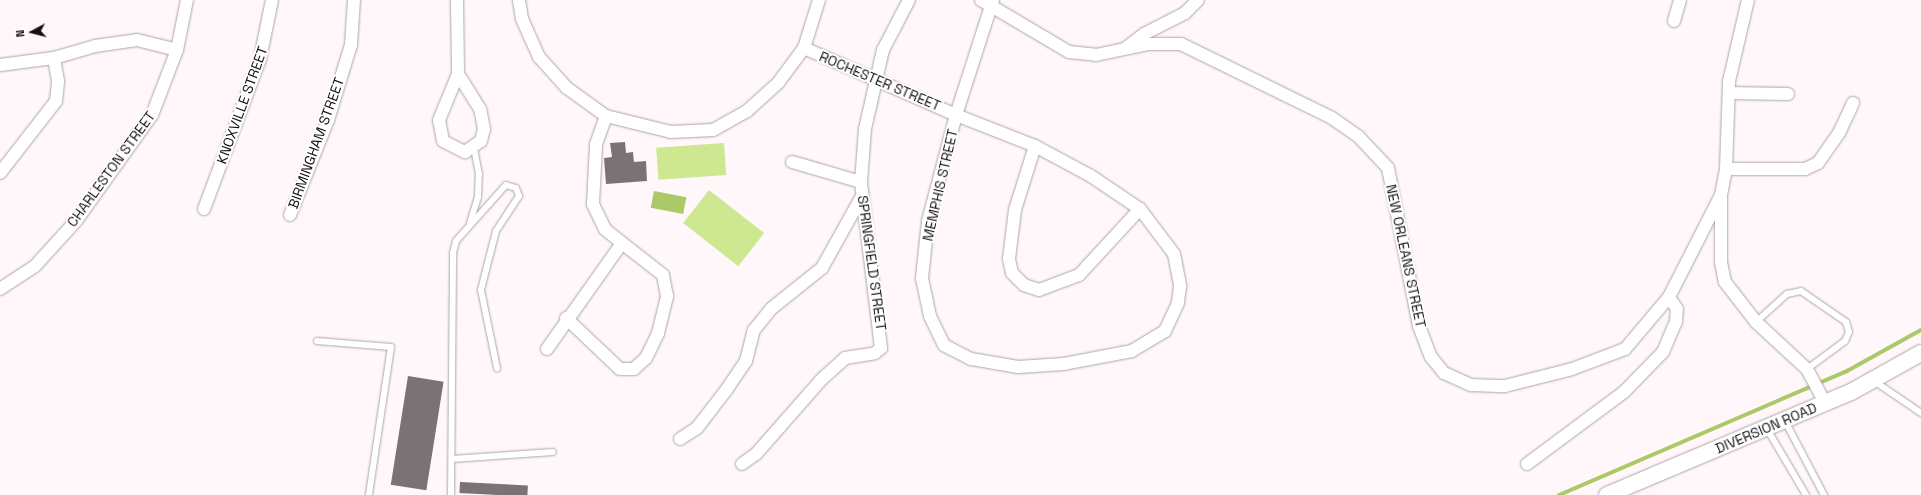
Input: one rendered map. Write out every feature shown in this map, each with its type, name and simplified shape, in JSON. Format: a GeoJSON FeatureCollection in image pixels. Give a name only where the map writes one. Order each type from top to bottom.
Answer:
{"type":"FeatureCollection","features":[{"type":"Feature","properties":{"kind":"street","name":"CHARLESTON STREET"},"geometry":{"type":"LineString","coordinates":[[0,289],[35,266],[76,221],[152,115],[177,50],[187,0]]}},
{"type":"Feature","properties":{"kind":"street","name":"KNOXVILLE STREET"},"geometry":{"type":"LineString","coordinates":[[204,209],[260,59],[272,0]]}},
{"type":"Feature","properties":{"kind":"street","name":"BIRMINGHAM STREET"},"geometry":{"type":"LineString","coordinates":[[290,215],[328,120],[348,53],[354,0]]}},
{"type":"Feature","properties":{"kind":"street"},"geometry":{"type":"LineString","coordinates":[[457,0],[458,74],[444,100],[440,131],[443,141],[458,151],[474,148],[484,129],[480,109],[458,74]]}},
{"type":"Feature","properties":{"kind":"street"},"geometry":{"type":"LineString","coordinates":[[519,0],[522,19],[539,58],[589,107],[606,116],[671,132],[713,130],[747,111],[778,83],[804,48],[819,0]]}},
{"type":"Feature","properties":{"kind":"street","name":"SPRINGFIELD STREET"},"geometry":{"type":"LineString","coordinates":[[742,464],[756,454],[822,379],[845,358],[875,354],[881,348],[862,196],[861,182],[865,129],[883,50],[909,0]]}},
{"type":"Feature","properties":{"kind":"street"},"geometry":{"type":"LineString","coordinates":[[1122,52],[1144,34],[1185,13],[1198,0]]}},
{"type":"Feature","properties":{"kind":"street"},"geometry":{"type":"LineString","coordinates":[[1674,21],[1680,0]]}},
{"type":"Feature","properties":{"kind":"street","name":"NEW ORLEANS STREET"},"geometry":{"type":"LineString","coordinates":[[988,1],[1070,52],[1096,55],[1122,52],[1148,44],[1181,44],[1332,118],[1374,149],[1388,168],[1419,326],[1430,357],[1444,373],[1471,385],[1505,386],[1572,369],[1625,349],[1669,297],[1721,195],[1726,169],[1729,93],[1748,0]]}},
{"type":"Feature","properties":{"kind":"street","name":"MEMPHIS STREET"},"geometry":{"type":"LineString","coordinates":[[956,115],[1035,146],[1091,176],[1140,209],[1164,238],[1180,270],[1178,303],[1165,330],[1147,344],[1113,357],[1018,367],[971,359],[944,344],[930,316],[922,278],[928,221],[956,115],[988,1]]}},
{"type":"Feature","properties":{"kind":"street"},"geometry":{"type":"LineString","coordinates":[[0,65],[54,58],[95,46],[137,40],[177,50]]}},
{"type":"Feature","properties":{"kind":"street","name":"ROCHESTER STREET"},"geometry":{"type":"LineString","coordinates":[[804,48],[956,115]]}},
{"type":"Feature","properties":{"kind":"street"},"geometry":{"type":"LineString","coordinates":[[0,173],[56,101],[58,81],[54,58]]}},
{"type":"Feature","properties":{"kind":"street"},"geometry":{"type":"LineString","coordinates":[[1729,93],[1788,94]]}},
{"type":"Feature","properties":{"kind":"street"},"geometry":{"type":"LineString","coordinates":[[1726,169],[1805,169],[1818,163],[1840,131],[1853,103]]}},
{"type":"Feature","properties":{"kind":"street"},"geometry":{"type":"LineString","coordinates":[[566,318],[620,369],[634,369],[646,358],[658,333],[667,296],[663,275],[605,229],[593,204],[596,144],[606,116]]}},
{"type":"Feature","properties":{"kind":"street"},"geometry":{"type":"LineString","coordinates":[[1035,146],[1015,210],[1009,259],[1012,272],[1024,285],[1039,290],[1080,275],[1140,209]]}},
{"type":"Feature","properties":{"kind":"street"},"geometry":{"type":"LineString","coordinates":[[792,162],[861,182]]}},
{"type":"Feature","properties":{"kind":"street"},"geometry":{"type":"LineString","coordinates":[[1721,195],[1721,262],[1725,282],[1756,322],[1809,372],[1823,399]]}},
{"type":"Feature","properties":{"kind":"street"},"geometry":{"type":"LineString","coordinates":[[680,439],[697,428],[727,390],[746,361],[754,330],[767,313],[822,268],[862,196]]}},
{"type":"Feature","properties":{"kind":"street"},"geometry":{"type":"LineString","coordinates":[[547,348],[566,318],[622,243]]}},
{"type":"Feature","properties":{"kind":"street"},"geometry":{"type":"LineString","coordinates":[[1527,464],[1624,392],[1663,352],[1676,322],[1677,309],[1669,297]]}},
{"type":"Feature","properties":{"kind":"street","name":"DIVERSION ROAD"},"geometry":{"type":"LineString","coordinates":[[1608,495],[1785,421],[1823,399],[1874,381],[1921,353]]}},
{"type":"Feature","properties":{"kind":"lane"},"geometry":{"type":"LineString","coordinates":[[470,225],[478,197],[479,174],[474,148]]}},
{"type":"Feature","properties":{"kind":"lane"},"geometry":{"type":"LineString","coordinates":[[451,495],[453,253],[456,241],[506,185],[516,188],[519,196],[496,231],[481,290],[497,368]]}},
{"type":"Feature","properties":{"kind":"lane"},"geometry":{"type":"LineString","coordinates":[[1756,322],[1787,294],[1801,291],[1846,322],[1848,332],[1845,341],[1809,372]]}},
{"type":"Feature","properties":{"kind":"lane"},"geometry":{"type":"LineString","coordinates":[[317,342],[390,347],[368,495]]}},
{"type":"Feature","properties":{"kind":"lane"},"geometry":{"type":"LineString","coordinates":[[1874,381],[1921,413]]}},
{"type":"Feature","properties":{"kind":"lane"},"geometry":{"type":"LineString","coordinates":[[1785,421],[1824,495]]}},
{"type":"Feature","properties":{"kind":"lane"},"geometry":{"type":"LineString","coordinates":[[1767,429],[1806,495]]}},
{"type":"Feature","properties":{"kind":"lane"},"geometry":{"type":"LineString","coordinates":[[452,458],[553,452]]}},
{"type":"Feature","properties":{"kind":"shaded area"},"geometry":{"type":"Polygon","coordinates":[[[724,143],[726,175],[658,180],[656,148],[724,143]]]}},
{"type":"Feature","properties":{"kind":"shaded area"},"geometry":{"type":"Polygon","coordinates":[[[709,190],[764,233],[738,266],[683,223],[709,190]]]}},
{"type":"Feature","properties":{"kind":"shaded area"},"geometry":{"type":"Polygon","coordinates":[[[654,191],[686,197],[683,214],[651,208],[654,191]]]}},
{"type":"Feature","properties":{"kind":"building"},"geometry":{"type":"Polygon","coordinates":[[[625,142],[626,153],[633,152],[634,162],[646,161],[647,181],[606,184],[604,158],[612,157],[610,143],[625,142]]]}},
{"type":"Feature","properties":{"kind":"building"},"geometry":{"type":"Polygon","coordinates":[[[408,376],[444,382],[426,490],[391,485],[408,376]]]}},
{"type":"Feature","properties":{"kind":"building"},"geometry":{"type":"Polygon","coordinates":[[[460,482],[528,486],[527,495],[459,493],[460,482]]]}},
{"type":"Feature","properties":{"kind":"waterway"},"geometry":{"type":"LineString","coordinates":[[1559,495],[1847,371],[1921,330]]}}]}
